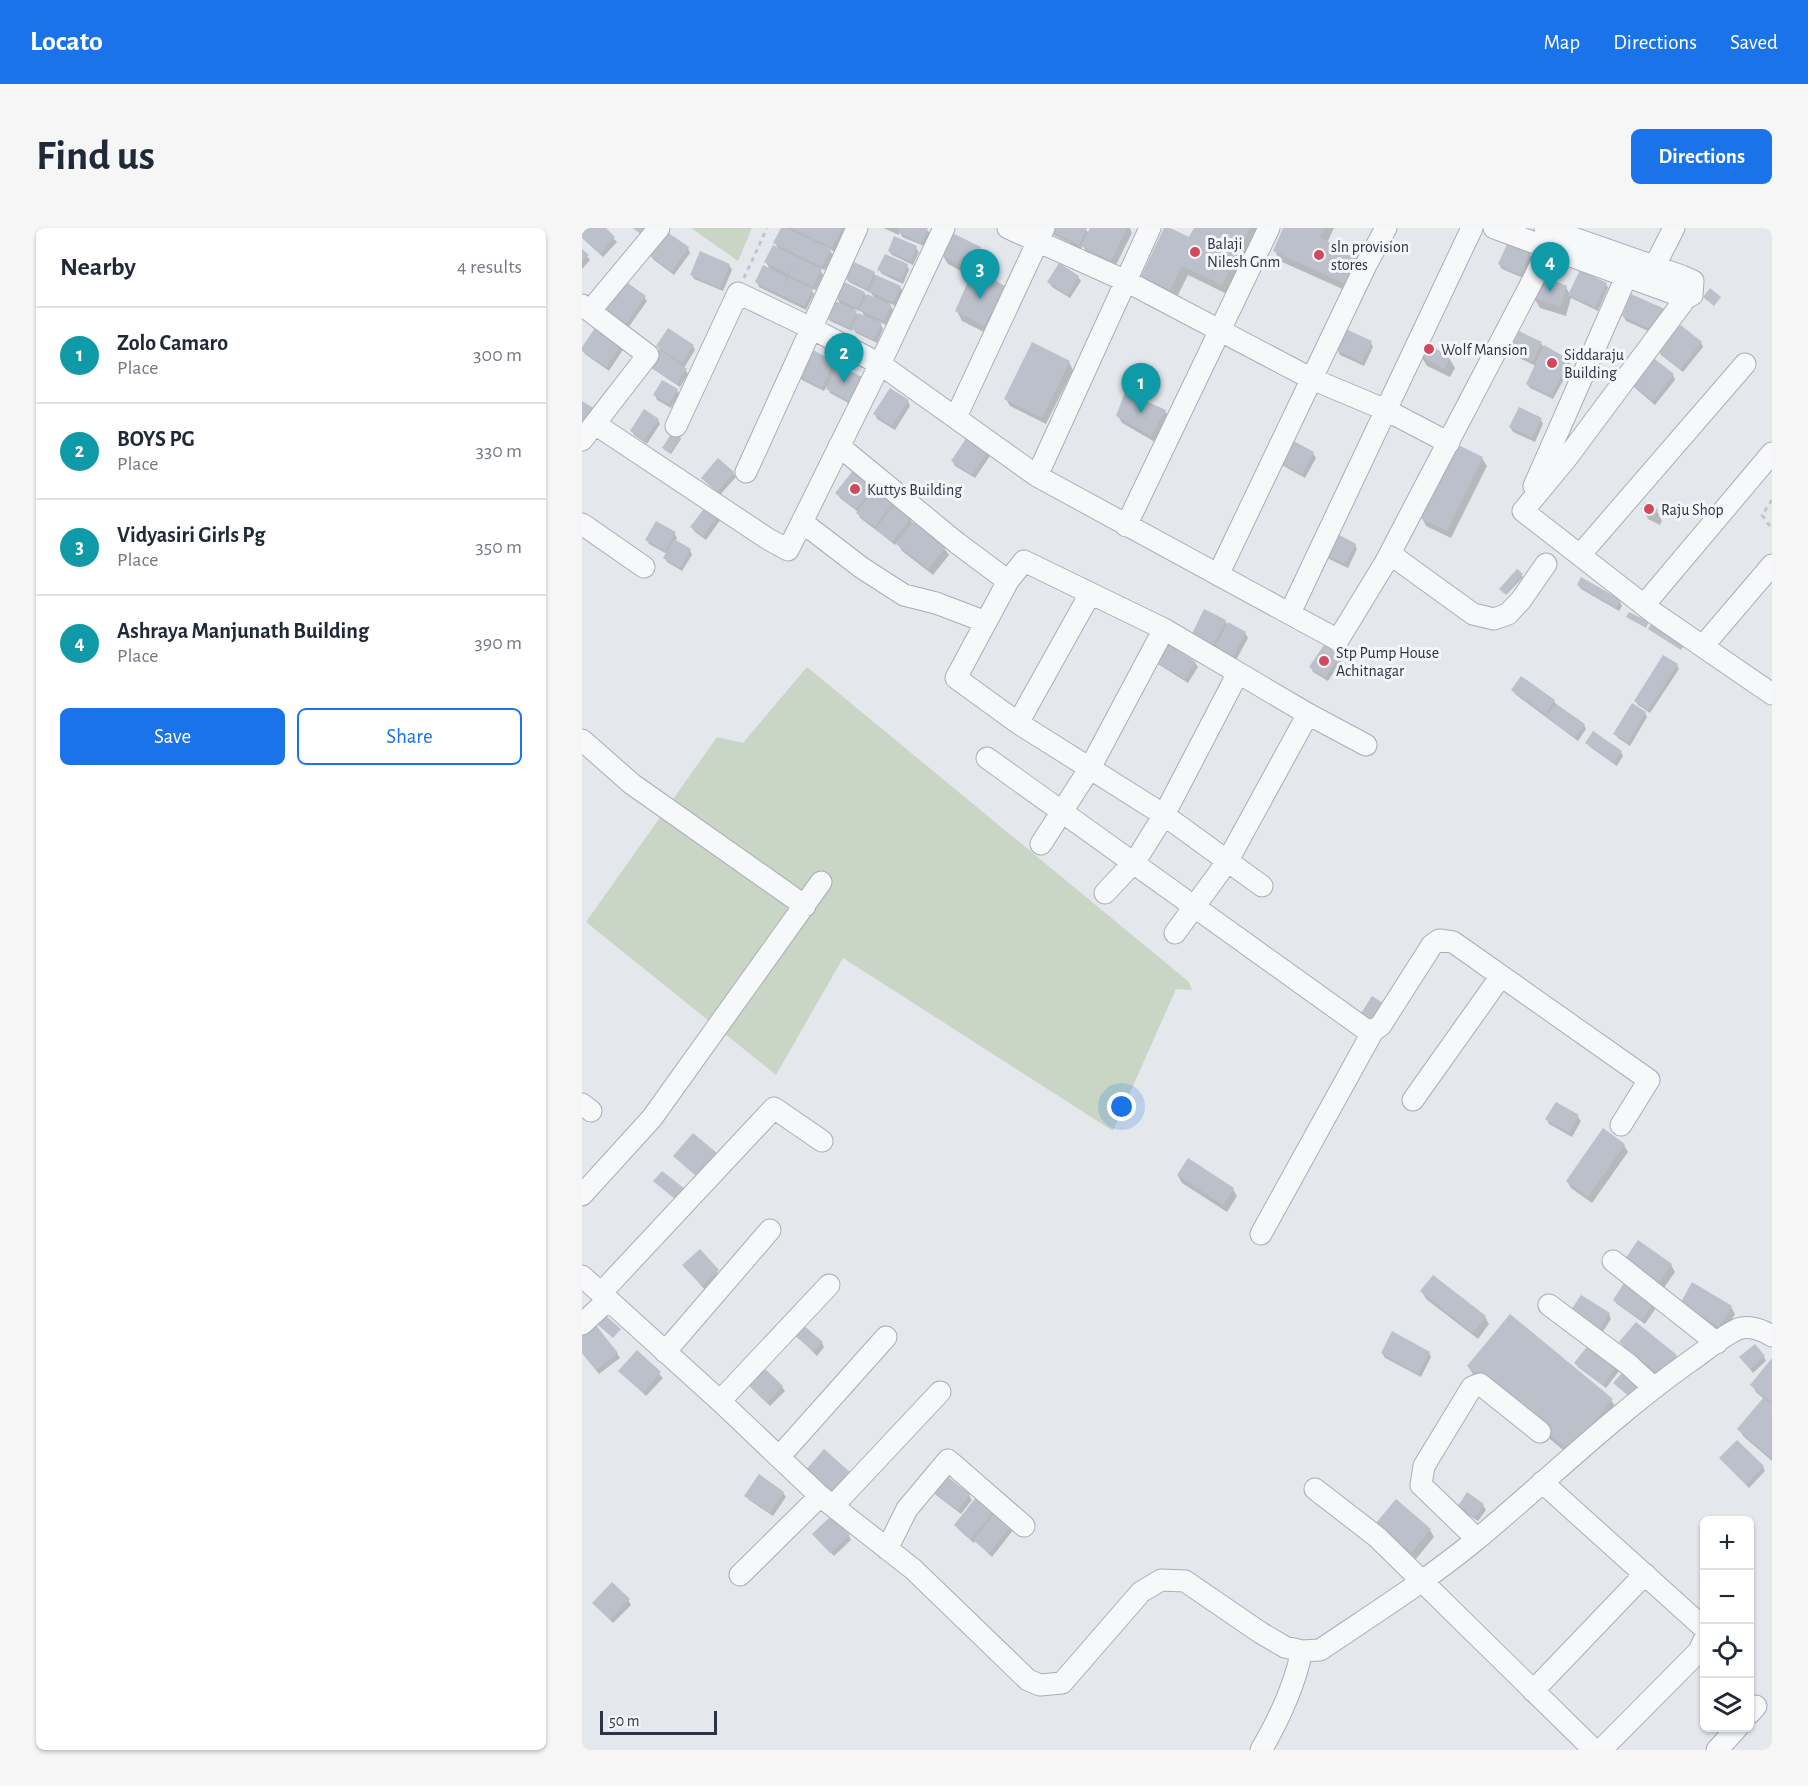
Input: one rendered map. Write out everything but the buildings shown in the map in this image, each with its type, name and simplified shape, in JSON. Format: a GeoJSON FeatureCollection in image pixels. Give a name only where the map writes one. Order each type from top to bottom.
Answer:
{"type":"FeatureCollection","features":[{"type":"Feature","properties":{"kind":"street"},"geometry":{"type":"LineString","coordinates":[[659,228],[586,308],[648,355],[589,432],[788,550],[944,228]]}},
{"type":"Feature","properties":{"kind":"street"},"geometry":{"type":"LineString","coordinates":[[746,472],[857,228]]}},
{"type":"Feature","properties":{"kind":"street"},"geometry":{"type":"LineString","coordinates":[[1008,228],[1041,235],[1312,379],[1386,410],[1449,442]]}},
{"type":"Feature","properties":{"kind":"street"},"geometry":{"type":"LineString","coordinates":[[1037,476],[1150,228]]}},
{"type":"Feature","properties":{"kind":"street"},"geometry":{"type":"LineString","coordinates":[[1126,526],[1269,228]]}},
{"type":"Feature","properties":{"kind":"street"},"geometry":{"type":"LineString","coordinates":[[1218,575],[1386,228]]}},
{"type":"Feature","properties":{"kind":"street"},"geometry":{"type":"LineString","coordinates":[[1290,613],[1472,228]]}},
{"type":"Feature","properties":{"kind":"street"},"geometry":{"type":"LineString","coordinates":[[1494,228],[1546,238],[1628,266],[1686,298]]}},
{"type":"Feature","properties":{"kind":"street"},"geometry":{"type":"LineString","coordinates":[[1654,267],[1674,228]]}},
{"type":"Feature","properties":{"kind":"street"},"geometry":{"type":"LineString","coordinates":[[956,417],[1041,235]]}},
{"type":"Feature","properties":{"kind":"street"},"geometry":{"type":"LineString","coordinates":[[676,426],[738,293],[880,364],[1037,476],[1338,640],[1390,554],[1535,276],[1546,238]]}},
{"type":"Feature","properties":{"kind":"street"},"geometry":{"type":"LineString","coordinates":[[1523,511],[1566,459],[1686,298],[1692,295],[1693,281],[1654,267],[1628,266]]}},
{"type":"Feature","properties":{"kind":"street"},"geometry":{"type":"LineString","coordinates":[[1523,511],[1628,266]]}},
{"type":"Feature","properties":{"kind":"street"},"geometry":{"type":"LineString","coordinates":[[1580,555],[1745,364]]}},
{"type":"Feature","properties":{"kind":"street"},"geometry":{"type":"LineString","coordinates":[[840,446],[957,543],[1008,581]]}},
{"type":"Feature","properties":{"kind":"street"},"geometry":{"type":"LineString","coordinates":[[1644,605],[1772,453]]}},
{"type":"Feature","properties":{"kind":"street"},"geometry":{"type":"LineString","coordinates":[[1523,511],[1644,605],[1772,694]]}},
{"type":"Feature","properties":{"kind":"street"},"geometry":{"type":"LineString","coordinates":[[802,522],[862,568],[904,595],[936,603],[986,622]]}},
{"type":"Feature","properties":{"kind":"street"},"geometry":{"type":"LineString","coordinates":[[582,524],[644,567]]}},
{"type":"Feature","properties":{"kind":"street"},"geometry":{"type":"LineString","coordinates":[[1390,554],[1473,614],[1494,619],[1508,614],[1521,600],[1546,564]]}},
{"type":"Feature","properties":{"kind":"street"},"geometry":{"type":"LineString","coordinates":[[1262,886],[1164,815],[1018,723],[956,678],[1008,581],[1024,561],[1164,629],[1308,714],[1366,745]]}},
{"type":"Feature","properties":{"kind":"street"},"geometry":{"type":"LineString","coordinates":[[1703,646],[1772,565]]}},
{"type":"Feature","properties":{"kind":"street"},"geometry":{"type":"LineString","coordinates":[[1018,723],[1090,594]]}},
{"type":"Feature","properties":{"kind":"street"},"geometry":{"type":"LineString","coordinates":[[1041,844],[1090,768],[1164,629]]}},
{"type":"Feature","properties":{"kind":"street"},"geometry":{"type":"LineString","coordinates":[[1105,893],[1133,862],[1164,815],[1238,673]]}},
{"type":"Feature","properties":{"kind":"street"},"geometry":{"type":"LineString","coordinates":[[1175,933],[1227,862],[1308,714]]}},
{"type":"Feature","properties":{"kind":"street"},"geometry":{"type":"LineString","coordinates":[[582,740],[632,784],[804,906]]}},
{"type":"Feature","properties":{"kind":"street"},"geometry":{"type":"LineString","coordinates":[[987,758],[1365,1029],[1373,1031]]}},
{"type":"Feature","properties":{"kind":"street"},"geometry":{"type":"LineString","coordinates":[[582,1195],[652,1118],[821,882]]}},
{"type":"Feature","properties":{"kind":"street"},"geometry":{"type":"LineString","coordinates":[[1261,1234],[1373,1031],[1380,1025],[1432,945],[1439,940],[1453,942],[1649,1080],[1621,1125]]}},
{"type":"Feature","properties":{"kind":"street"},"geometry":{"type":"LineString","coordinates":[[1413,1100],[1501,976]]}},
{"type":"Feature","properties":{"kind":"street"},"geometry":{"type":"LineString","coordinates":[[582,1324],[774,1108],[822,1141]]}},
{"type":"Feature","properties":{"kind":"street"},"geometry":{"type":"LineString","coordinates":[[665,1352],[770,1230]]}},
{"type":"Feature","properties":{"kind":"street"},"geometry":{"type":"LineString","coordinates":[[1613,1261],[1717,1343]]}},
{"type":"Feature","properties":{"kind":"street"},"geometry":{"type":"LineString","coordinates":[[582,1276],[827,1501],[913,1569],[1028,1680],[1040,1685],[1062,1683],[1142,1592],[1161,1580],[1185,1581],[1285,1647],[1302,1651],[1320,1650],[1422,1583],[1477,1539],[1653,1387],[1737,1329],[1763,1330],[1772,1336]]}},
{"type":"Feature","properties":{"kind":"street"},"geometry":{"type":"LineString","coordinates":[[720,1401],[829,1285]]}},
{"type":"Feature","properties":{"kind":"street"},"geometry":{"type":"LineString","coordinates":[[1549,1305],[1628,1364],[1653,1387]]}},
{"type":"Feature","properties":{"kind":"street"},"geometry":{"type":"LineString","coordinates":[[780,1457],[886,1337]]}},
{"type":"Feature","properties":{"kind":"street"},"geometry":{"type":"LineString","coordinates":[[1477,1539],[1421,1485],[1424,1466],[1472,1387],[1480,1384],[1540,1432]]}},
{"type":"Feature","properties":{"kind":"street"},"geometry":{"type":"LineString","coordinates":[[740,1575],[827,1501],[940,1392]]}},
{"type":"Feature","properties":{"kind":"street"},"geometry":{"type":"LineString","coordinates":[[887,1549],[907,1509],[948,1460],[1024,1527]]}},
{"type":"Feature","properties":{"kind":"street"},"geometry":{"type":"LineString","coordinates":[[1542,1482],[1700,1624]]}},
{"type":"Feature","properties":{"kind":"street"},"geometry":{"type":"LineString","coordinates":[[1315,1489],[1377,1538],[1594,1750]]}},
{"type":"Feature","properties":{"kind":"street"},"geometry":{"type":"LineString","coordinates":[[1533,1691],[1644,1574]]}},
{"type":"Feature","properties":{"kind":"street"},"geometry":{"type":"LineString","coordinates":[[1601,1750],[1700,1649]]}},
{"type":"Feature","properties":{"kind":"street"},"geometry":{"type":"LineString","coordinates":[[1261,1750],[1278,1722],[1296,1679],[1302,1651]]}},
{"type":"Feature","properties":{"kind":"street"},"geometry":{"type":"LineString","coordinates":[[1717,1750],[1733,1732]]}},
{"type":"Feature","properties":{"kind":"path"},"geometry":{"type":"LineString","coordinates":[[738,293],[766,228]]}},
{"type":"Feature","properties":{"kind":"path"},"geometry":{"type":"LineString","coordinates":[[1772,500],[1762,515],[1772,529]]}},
{"type":"Feature","properties":{"kind":"green space"},"geometry":{"type":"Polygon","coordinates":[[[691,228],[752,228],[738,261],[691,228]]]}},
{"type":"Feature","properties":{"kind":"green space"},"geometry":{"type":"Polygon","coordinates":[[[807,667],[1189,982],[1192,990],[1176,989],[1113,1131],[843,958],[776,1075],[586,922],[717,737],[743,743],[807,667]]]}},
{"type":"Feature","properties":{"kind":"place","name":"Balaji Nilesh Gnm"},"geometry":{"type":"Point","coordinates":[1195,252]}},
{"type":"Feature","properties":{"kind":"place","name":"sln provision stores"},"geometry":{"type":"Point","coordinates":[1319,255]}},
{"type":"Feature","properties":{"kind":"place","name":"Ashraya Manjunath Building"},"geometry":{"type":"Point","coordinates":[1550,292]}},
{"type":"Feature","properties":{"kind":"place","name":"Vidyasiri Girls Pg"},"geometry":{"type":"Point","coordinates":[980,299]}},
{"type":"Feature","properties":{"kind":"place","name":"Wolf Mansion"},"geometry":{"type":"Point","coordinates":[1429,349]}},
{"type":"Feature","properties":{"kind":"place","name":"Siddaraju Building"},"geometry":{"type":"Point","coordinates":[1552,363]}},
{"type":"Feature","properties":{"kind":"place","name":"BOYS PG"},"geometry":{"type":"Point","coordinates":[844,383]}},
{"type":"Feature","properties":{"kind":"place","name":"Zolo Camaro"},"geometry":{"type":"Point","coordinates":[1141,413]}},
{"type":"Feature","properties":{"kind":"place","name":"Kuttys Building"},"geometry":{"type":"Point","coordinates":[855,489]}},
{"type":"Feature","properties":{"kind":"place","name":"Raju Shop"},"geometry":{"type":"Point","coordinates":[1649,509]}},
{"type":"Feature","properties":{"kind":"place","name":"Stp Pump House Achitnagar"},"geometry":{"type":"Point","coordinates":[1324,661]}}]}
